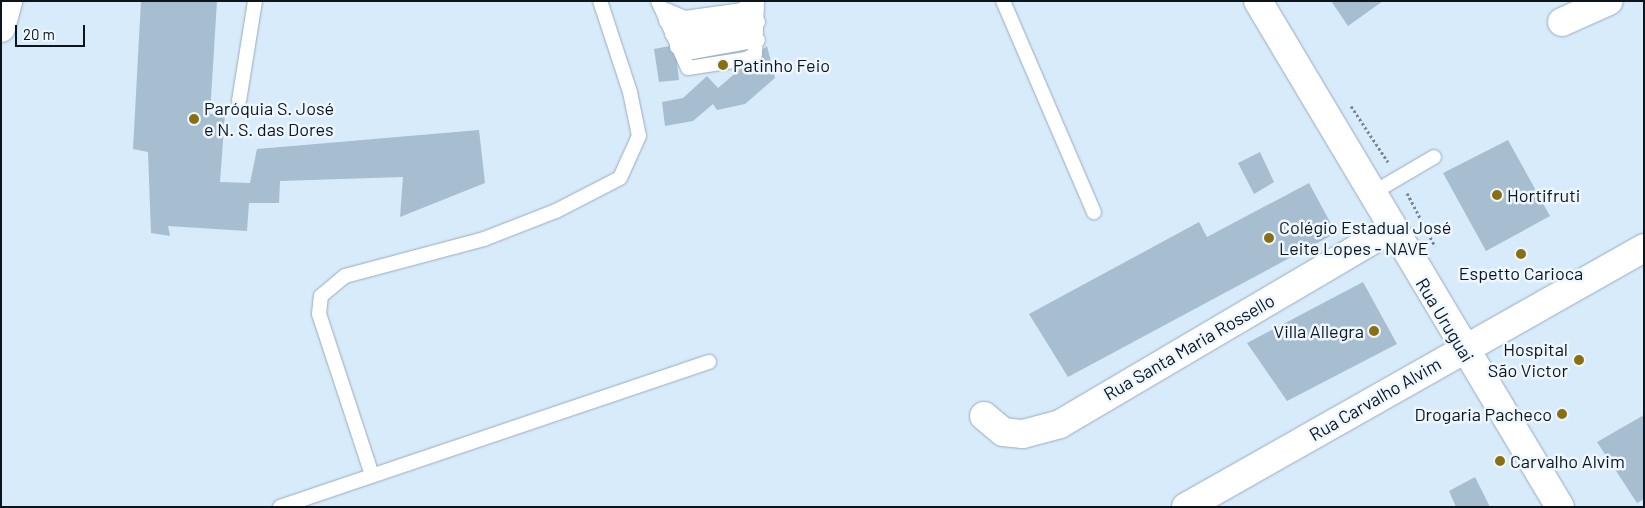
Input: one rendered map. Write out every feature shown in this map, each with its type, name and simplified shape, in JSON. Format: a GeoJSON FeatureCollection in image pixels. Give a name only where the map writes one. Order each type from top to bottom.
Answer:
{"type":"FeatureCollection","features":[{"type":"Feature","properties":{"kind":"street"},"geometry":{"type":"LineString","coordinates":[[1,28],[8,1]]}},
{"type":"Feature","properties":{"kind":"street","name":"Rua Uruguai"},"geometry":{"type":"LineString","coordinates":[[1258,1],[1462,349],[1560,507]]}},
{"type":"Feature","properties":{"kind":"street"},"geometry":{"type":"LineString","coordinates":[[1562,22],[1609,1]]}},
{"type":"Feature","properties":{"kind":"street","name":"Rua Santa Maria Rossello"},"geometry":{"type":"LineString","coordinates":[[984,416],[1003,432],[1039,433],[1060,424],[1391,229]]}},
{"type":"Feature","properties":{"kind":"street","name":"Rua Carvalho Alvim"},"geometry":{"type":"LineString","coordinates":[[1186,507],[1462,349],[1644,248]]}},
{"type":"Feature","properties":{"kind":"lane"},"geometry":{"type":"LineString","coordinates":[[239,102],[255,1]]}},
{"type":"Feature","properties":{"kind":"lane"},"geometry":{"type":"LineString","coordinates":[[372,475],[319,314],[321,296],[345,276],[484,239],[556,211],[620,178],[639,136],[630,92],[600,1]]}},
{"type":"Feature","properties":{"kind":"lane"},"geometry":{"type":"LineString","coordinates":[[1003,1],[1094,212]]}},
{"type":"Feature","properties":{"kind":"lane"},"geometry":{"type":"LineString","coordinates":[[667,22],[756,8]]}},
{"type":"Feature","properties":{"kind":"lane"},"geometry":{"type":"LineString","coordinates":[[667,22],[691,41],[745,33],[756,8]]}},
{"type":"Feature","properties":{"kind":"lane"},"geometry":{"type":"LineString","coordinates":[[667,22],[688,68],[746,60],[755,54],[758,40],[756,8]]}},
{"type":"Feature","properties":{"kind":"lane"},"geometry":{"type":"LineString","coordinates":[[1371,194],[1434,157]]}},
{"type":"Feature","properties":{"kind":"lane"},"geometry":{"type":"LineString","coordinates":[[280,507],[709,362]]}},
{"type":"Feature","properties":{"kind":"building","name":"Paróquia S. José e N. S. das Dores"},"geometry":{"type":"Polygon","coordinates":[[[141,1],[217,1],[210,114],[225,114],[220,182],[250,183],[257,149],[479,130],[485,183],[400,217],[403,177],[280,181],[279,203],[249,203],[247,231],[168,226],[170,236],[151,233],[148,152],[133,149],[141,1]]]}},
{"type":"Feature","properties":{"kind":"building"},"geometry":{"type":"Polygon","coordinates":[[[1331,1],[1383,1],[1348,26],[1331,1]]]}},
{"type":"Feature","properties":{"kind":"building"},"geometry":{"type":"Polygon","coordinates":[[[675,45],[679,80],[659,82],[654,49],[675,45]]]}},
{"type":"Feature","properties":{"kind":"building"},"geometry":{"type":"Polygon","coordinates":[[[767,46],[775,78],[745,104],[717,110],[713,104],[693,121],[665,126],[662,102],[683,98],[707,76],[718,88],[767,46]]]}},
{"type":"Feature","properties":{"kind":"building","name":"Hortifruti"},"geometry":{"type":"Polygon","coordinates":[[[1508,140],[1550,216],[1486,251],[1443,173],[1508,140]]]}},
{"type":"Feature","properties":{"kind":"building"},"geometry":{"type":"Polygon","coordinates":[[[1260,152],[1274,182],[1254,194],[1238,163],[1260,152]]]}},
{"type":"Feature","properties":{"kind":"building"},"geometry":{"type":"Polygon","coordinates":[[[1309,183],[1336,233],[1068,377],[1029,314],[1199,222],[1207,237],[1309,183]]]}},
{"type":"Feature","properties":{"kind":"building"},"geometry":{"type":"Polygon","coordinates":[[[1363,282],[1397,344],[1287,401],[1247,343],[1363,282]]]}},
{"type":"Feature","properties":{"kind":"building"},"geometry":{"type":"Polygon","coordinates":[[[1644,415],[1644,499],[1637,503],[1597,442],[1644,415]]]}},
{"type":"Feature","properties":{"kind":"building"},"geometry":{"type":"Polygon","coordinates":[[[1475,477],[1490,507],[1456,507],[1449,491],[1475,477]]]}},
{"type":"Feature","properties":{"kind":"place","name":"Patinho Feio"},"geometry":{"type":"Point","coordinates":[723,65]}},
{"type":"Feature","properties":{"kind":"place","name":"Paróquia S. José e N. S. das Dores"},"geometry":{"type":"Point","coordinates":[194,119]}},
{"type":"Feature","properties":{"kind":"place","name":"Hortifruti"},"geometry":{"type":"Point","coordinates":[1497,195]}},
{"type":"Feature","properties":{"kind":"place","name":"Colégio Estadual José Leite Lopes - NAVE"},"geometry":{"type":"Point","coordinates":[1269,238]}},
{"type":"Feature","properties":{"kind":"place","name":"Espetto Carioca"},"geometry":{"type":"Point","coordinates":[1521,254]}},
{"type":"Feature","properties":{"kind":"place","name":"Villa Allegra"},"geometry":{"type":"Point","coordinates":[1374,331]}},
{"type":"Feature","properties":{"kind":"place","name":"Hospital São Victor"},"geometry":{"type":"Point","coordinates":[1579,360]}},
{"type":"Feature","properties":{"kind":"place","name":"Drogaria Pacheco"},"geometry":{"type":"Point","coordinates":[1562,414]}},
{"type":"Feature","properties":{"kind":"place","name":"Carvalho Alvim"},"geometry":{"type":"Point","coordinates":[1500,461]}}]}
